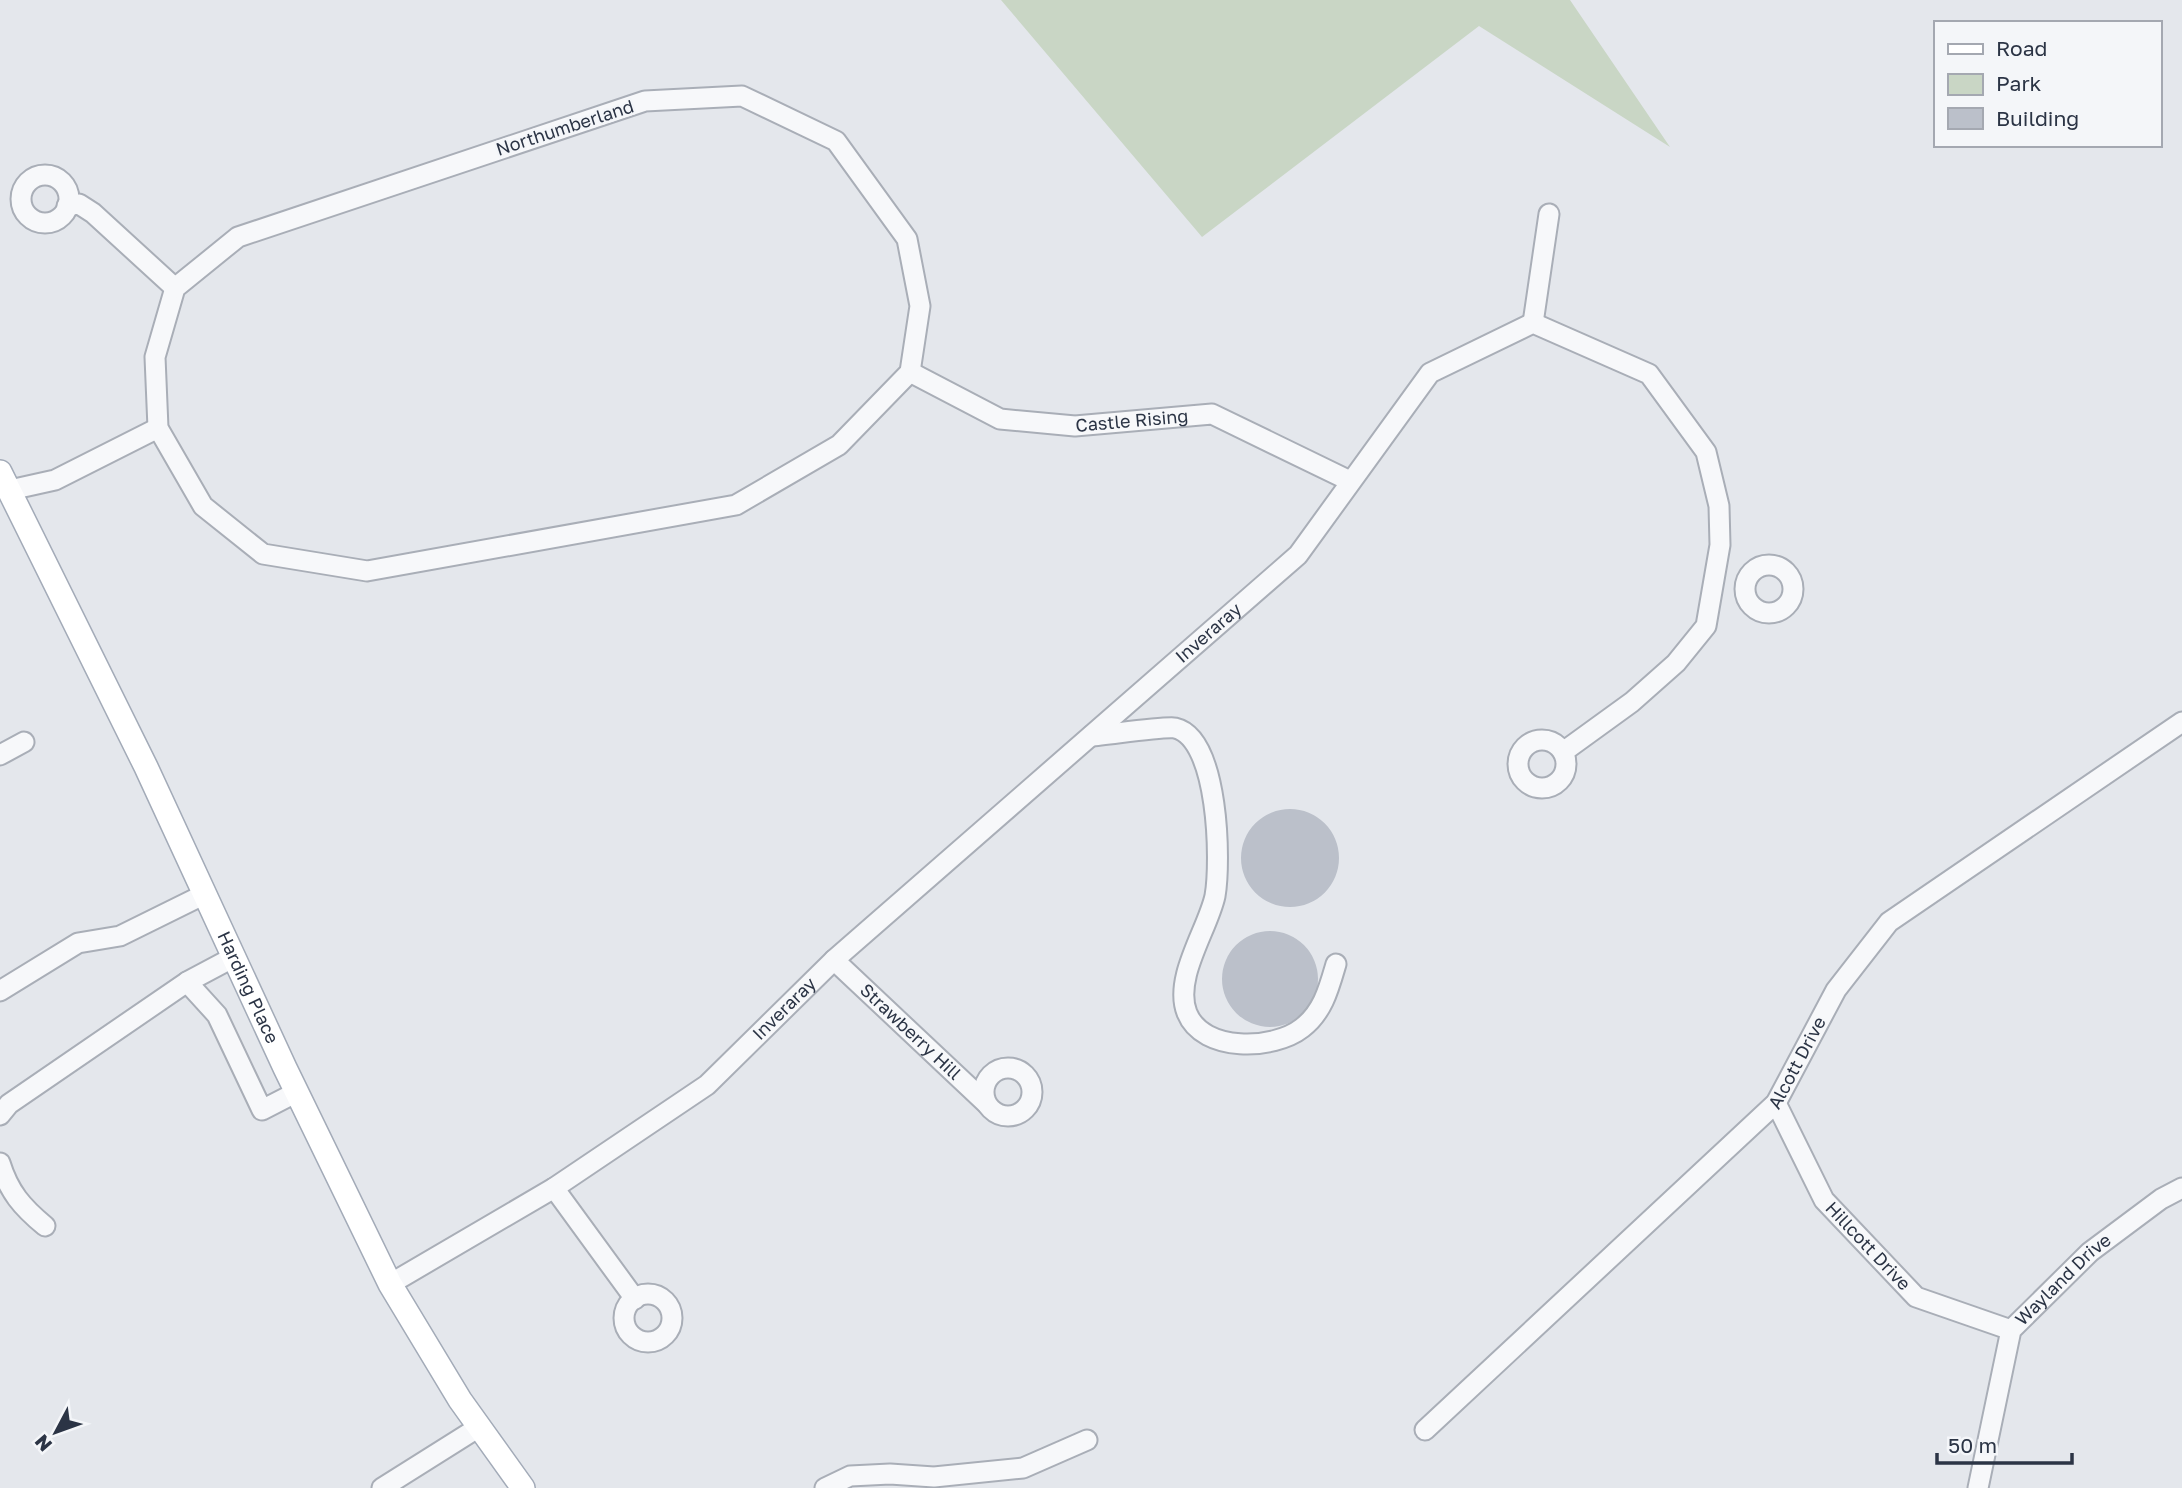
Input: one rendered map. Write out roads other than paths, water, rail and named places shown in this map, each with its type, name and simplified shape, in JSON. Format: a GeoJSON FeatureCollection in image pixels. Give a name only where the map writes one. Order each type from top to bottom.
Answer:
{"type":"FeatureCollection","features":[{"type":"Feature","properties":{"kind":"main road","name":"Harding Place"},"geometry":{"type":"LineString","coordinates":[[5,488],[146,767],[297,1092],[390,1284],[479,1427],[523,1488]]}},
{"type":"Feature","properties":{"kind":"street","name":"Northumberland"},"geometry":{"type":"LineString","coordinates":[[175,288],[238,237],[645,101],[742,96],[836,141],[907,239],[920,306],[910,372]]}},
{"type":"Feature","properties":{"kind":"street"},"geometry":{"type":"LineString","coordinates":[[67,206],[79,204],[93,213],[175,288],[155,357],[158,428],[203,506],[263,554],[367,571],[736,505],[839,445],[910,372]]}},
{"type":"Feature","properties":{"kind":"street"},"geometry":{"type":"LineString","coordinates":[[1549,214],[1533,323],[1649,374],[1706,452],[1719,506],[1720,545],[1706,626],[1676,663],[1632,702],[1563,752]]}},
{"type":"Feature","properties":{"kind":"street","name":"Inveraray"},"geometry":{"type":"LineString","coordinates":[[390,1284],[554,1188],[707,1085],[834,960],[1298,555],[1430,373],[1533,323]]}},
{"type":"Feature","properties":{"kind":"street","name":"Castle Rising"},"geometry":{"type":"LineString","coordinates":[[910,372],[1000,419],[1075,426],[1212,414],[1350,481]]}},
{"type":"Feature","properties":{"kind":"street"},"geometry":{"type":"LineString","coordinates":[[5,488],[55,480],[158,428]]}},
{"type":"Feature","properties":{"kind":"street"},"geometry":{"type":"LineString","coordinates":[[1714,578],[1746,584]]}},
{"type":"Feature","properties":{"kind":"street","name":"Alcott Drive"},"geometry":{"type":"LineString","coordinates":[[1425,1430],[1776,1104],[1836,990],[1889,922],[1954,874],[2182,722]]}},
{"type":"Feature","properties":{"kind":"street"},"geometry":{"type":"LineString","coordinates":[[1090,736],[1175,728],[1190,737],[1204,759],[1215,804],[1216,867],[1215,897],[1192,956],[1185,996],[1187,1014],[1197,1026],[1211,1037],[1242,1044],[1287,1037],[1302,1028],[1316,1013],[1325,999],[1336,964]]}},
{"type":"Feature","properties":{"kind":"street"},"geometry":{"type":"LineString","coordinates":[[0,755],[24,742]]}},
{"type":"Feature","properties":{"kind":"street"},"geometry":{"type":"LineString","coordinates":[[0,991],[78,943],[120,936],[205,894]]}},
{"type":"Feature","properties":{"kind":"street"},"geometry":{"type":"LineString","coordinates":[[0,1115],[17,1098],[187,982],[234,957]]}},
{"type":"Feature","properties":{"kind":"street","name":"Strawberry Hill"},"geometry":{"type":"LineString","coordinates":[[834,960],[986,1103]]}},
{"type":"Feature","properties":{"kind":"street"},"geometry":{"type":"LineString","coordinates":[[187,982],[217,1014],[262,1110],[297,1092]]}},
{"type":"Feature","properties":{"kind":"street","name":"Hillcott Drive"},"geometry":{"type":"LineString","coordinates":[[1776,1104],[1824,1200],[1916,1297],[2011,1330]]}},
{"type":"Feature","properties":{"kind":"street"},"geometry":{"type":"LineString","coordinates":[[0,1163],[15,1198],[45,1226]]}},
{"type":"Feature","properties":{"kind":"street"},"geometry":{"type":"LineString","coordinates":[[554,1188],[635,1298]]}},
{"type":"Feature","properties":{"kind":"street","name":"Wayland Drive"},"geometry":{"type":"LineString","coordinates":[[1978,1488],[2011,1330],[2090,1252],[2161,1199],[2182,1188]]}},
{"type":"Feature","properties":{"kind":"street"},"geometry":{"type":"LineString","coordinates":[[382,1488],[479,1427]]}},
{"type":"Feature","properties":{"kind":"street"},"geometry":{"type":"LineString","coordinates":[[825,1488],[850,1476],[890,1474],[934,1477],[1023,1468],[1087,1440]]}}]}
